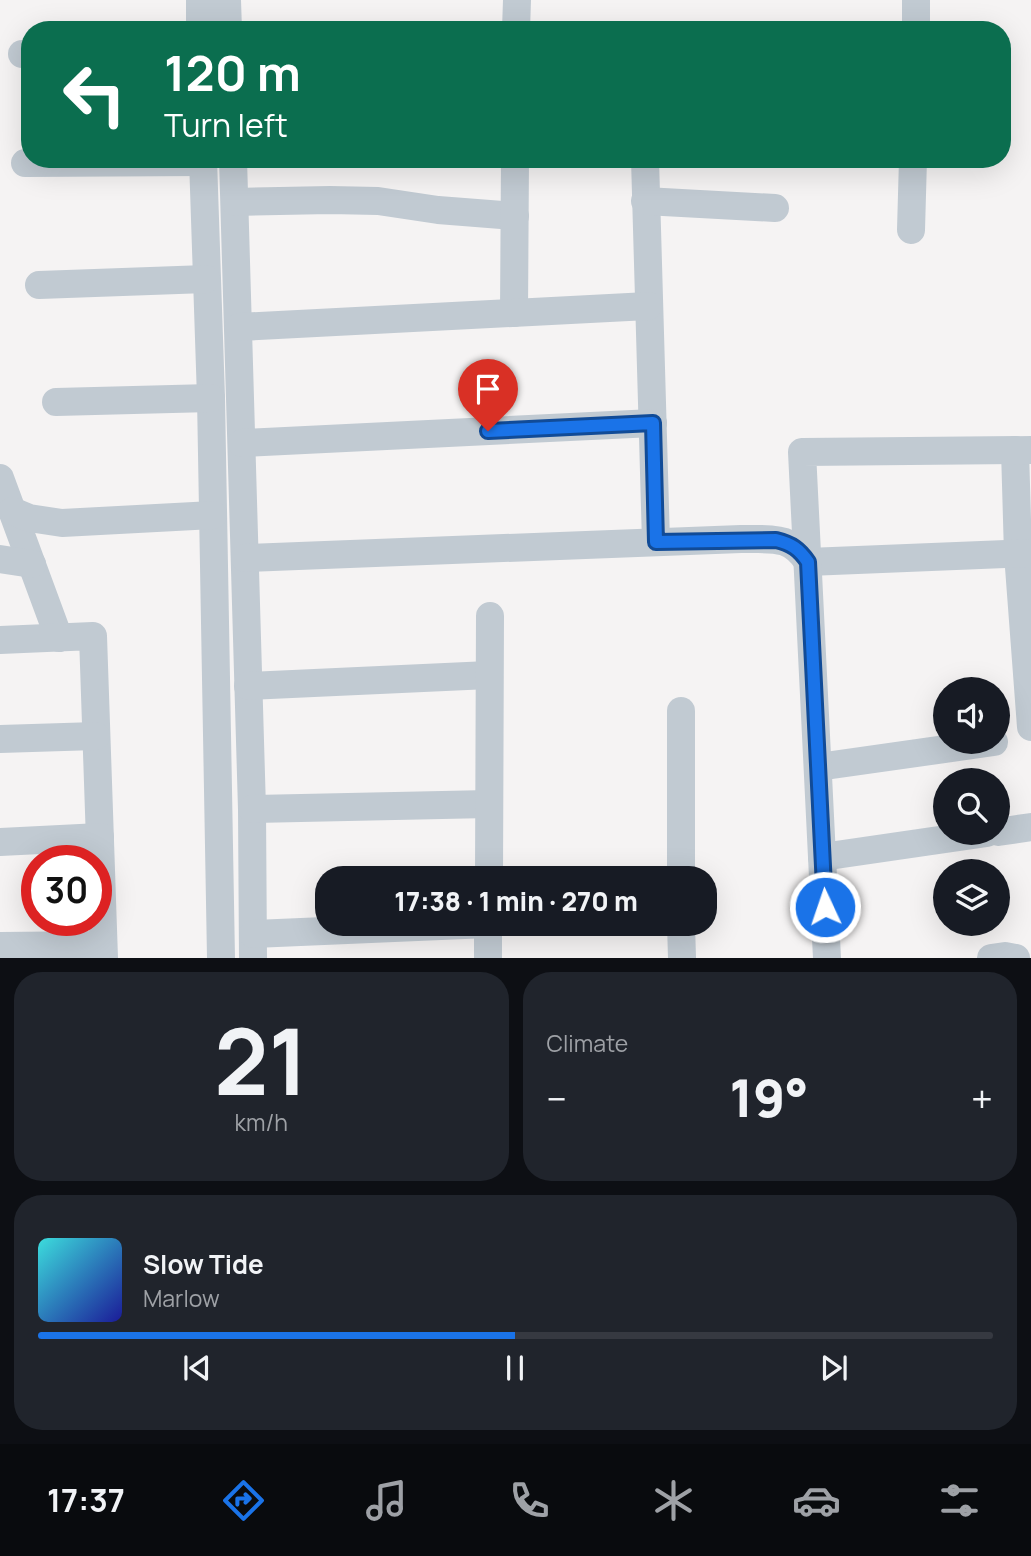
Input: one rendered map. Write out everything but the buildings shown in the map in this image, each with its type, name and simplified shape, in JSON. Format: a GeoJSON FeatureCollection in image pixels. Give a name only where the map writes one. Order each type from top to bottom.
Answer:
{"type":"FeatureCollection","features":[{"type":"Feature","properties":{"kind":"street"},"geometry":{"type":"LineString","coordinates":[[200,0],[200,21]]}},
{"type":"Feature","properties":{"kind":"street"},"geometry":{"type":"LineString","coordinates":[[227,0],[228,21]]}},
{"type":"Feature","properties":{"kind":"street"},"geometry":{"type":"LineString","coordinates":[[516,21],[517,0]]}},
{"type":"Feature","properties":{"kind":"street"},"geometry":{"type":"LineString","coordinates":[[916,0],[916,21]]}},
{"type":"Feature","properties":{"kind":"street"},"geometry":{"type":"LineString","coordinates":[[203,168],[211,398],[222,957]]}},
{"type":"Feature","properties":{"kind":"street"},"geometry":{"type":"LineString","coordinates":[[233,168],[252,809],[253,946],[360,936]]}},
{"type":"Feature","properties":{"kind":"street"},"geometry":{"type":"LineString","coordinates":[[514,313],[515,168]]}},
{"type":"Feature","properties":{"kind":"street"},"geometry":{"type":"LineString","coordinates":[[645,168],[656,542]]}},
{"type":"Feature","properties":{"kind":"street"},"geometry":{"type":"LineString","coordinates":[[911,230],[913,168]]}},
{"type":"Feature","properties":{"kind":"street"},"geometry":{"type":"LineString","coordinates":[[235,202],[378,201],[438,210],[515,216]]}},
{"type":"Feature","properties":{"kind":"street"},"geometry":{"type":"LineString","coordinates":[[645,201],[775,208]]}},
{"type":"Feature","properties":{"kind":"street"},"geometry":{"type":"LineString","coordinates":[[40,285],[206,279]]}},
{"type":"Feature","properties":{"kind":"street"},"geometry":{"type":"LineString","coordinates":[[239,327],[648,306]]}},
{"type":"Feature","properties":{"kind":"street"},"geometry":{"type":"LineString","coordinates":[[56,402],[211,398]]}},
{"type":"Feature","properties":{"kind":"street"},"geometry":{"type":"LineString","coordinates":[[242,443],[653,423]]}},
{"type":"Feature","properties":{"kind":"street"},"geometry":{"type":"LineString","coordinates":[[827,957],[802,452],[1023,450],[1031,727]]}},
{"type":"Feature","properties":{"kind":"street"},"geometry":{"type":"LineString","coordinates":[[0,478],[59,638]]}},
{"type":"Feature","properties":{"kind":"street"},"geometry":{"type":"LineString","coordinates":[[12,511],[30,518],[62,523],[213,515]]}},
{"type":"Feature","properties":{"kind":"street"},"geometry":{"type":"LineString","coordinates":[[245,558],[776,540],[794,545],[808,562]]}},
{"type":"Feature","properties":{"kind":"street"},"geometry":{"type":"LineString","coordinates":[[808,562],[1025,553]]}},
{"type":"Feature","properties":{"kind":"street"},"geometry":{"type":"LineString","coordinates":[[0,559],[32,564]]}},
{"type":"Feature","properties":{"kind":"street"},"geometry":{"type":"LineString","coordinates":[[489,866],[490,616]]}},
{"type":"Feature","properties":{"kind":"street"},"geometry":{"type":"LineString","coordinates":[[0,639],[93,636],[104,951],[0,946]]}},
{"type":"Feature","properties":{"kind":"street"},"geometry":{"type":"LineString","coordinates":[[248,686],[489,675]]}},
{"type":"Feature","properties":{"kind":"street"},"geometry":{"type":"LineString","coordinates":[[681,711],[687,840],[683,866]]}},
{"type":"Feature","properties":{"kind":"street"},"geometry":{"type":"LineString","coordinates":[[0,739],[96,736]]}},
{"type":"Feature","properties":{"kind":"street"},"geometry":{"type":"LineString","coordinates":[[1010,740],[1031,737]]}},
{"type":"Feature","properties":{"kind":"street"},"geometry":{"type":"LineString","coordinates":[[818,767],[933,751]]}},
{"type":"Feature","properties":{"kind":"street"},"geometry":{"type":"LineString","coordinates":[[252,809],[489,804]]}},
{"type":"Feature","properties":{"kind":"street"},"geometry":{"type":"LineString","coordinates":[[1010,830],[1031,827]]}},
{"type":"Feature","properties":{"kind":"street"},"geometry":{"type":"LineString","coordinates":[[0,842],[100,837]]}},
{"type":"Feature","properties":{"kind":"street"},"geometry":{"type":"LineString","coordinates":[[822,857],[933,841]]}},
{"type":"Feature","properties":{"kind":"street"},"geometry":{"type":"LineString","coordinates":[[488,936],[488,957]]}},
{"type":"Feature","properties":{"kind":"street"},"geometry":{"type":"LineString","coordinates":[[681,936],[681,957]]}},
{"type":"Feature","properties":{"kind":"street"},"geometry":{"type":"LineString","coordinates":[[990,957],[1016,957]]}},
{"type":"Feature","properties":{"kind":"route"},"geometry":{"type":"LineString","coordinates":[[488,431],[653,423],[656,542],[776,540],[787,542],[800,550],[808,562],[825,907]]}}]}
